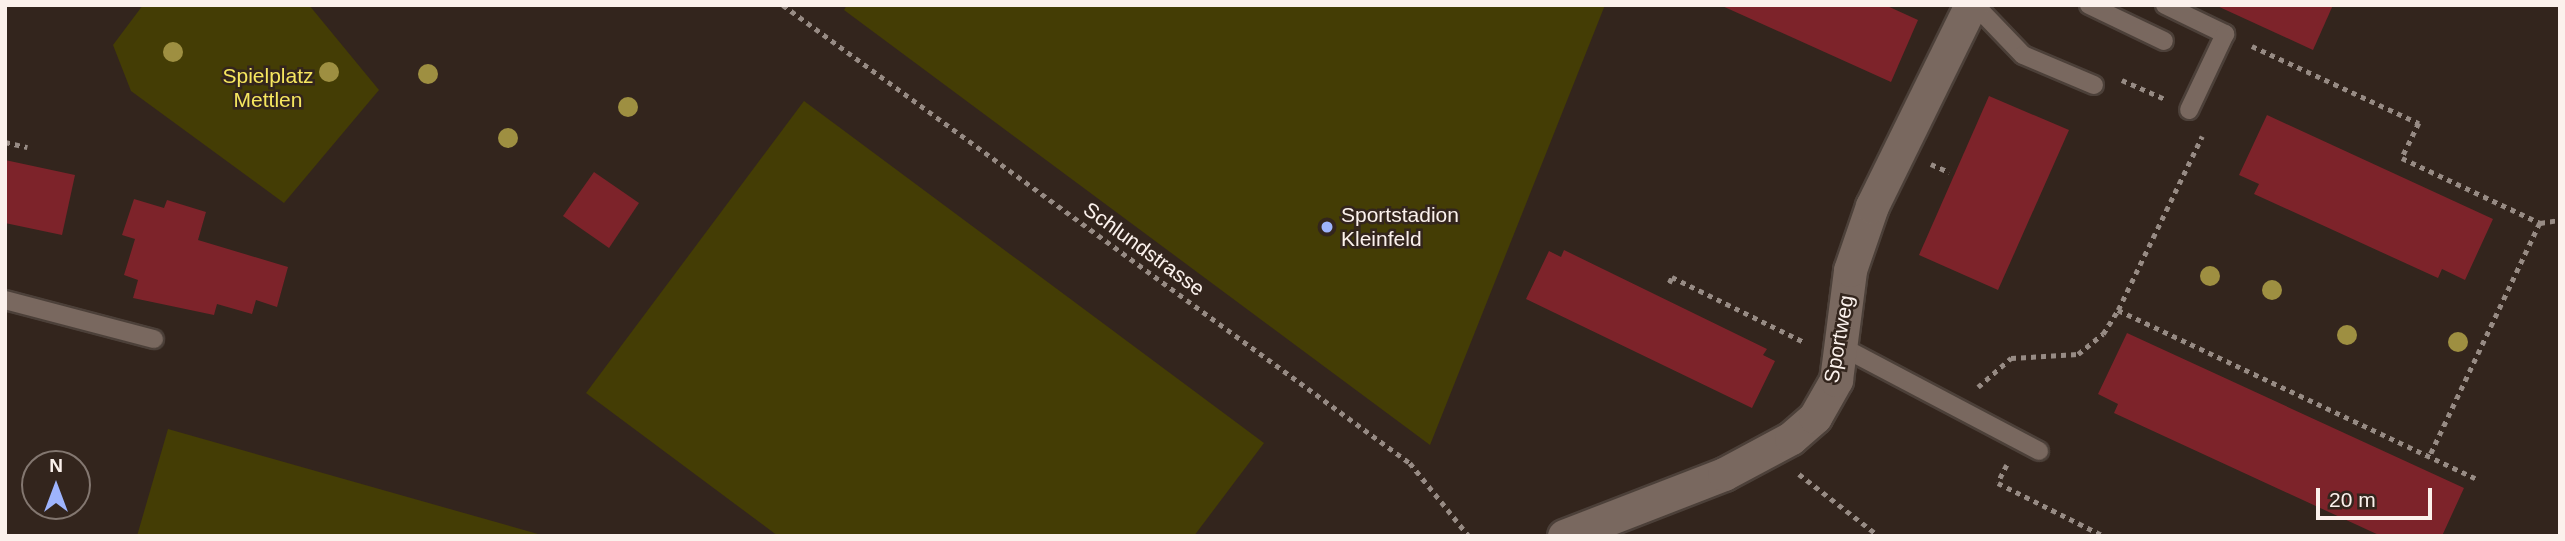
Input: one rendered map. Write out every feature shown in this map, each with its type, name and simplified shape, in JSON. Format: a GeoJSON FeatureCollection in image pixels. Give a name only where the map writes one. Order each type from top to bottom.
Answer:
{"type":"FeatureCollection","features":[{"type":"Feature","properties":{"kind":"street","name":"Sportweg"},"geometry":{"type":"LineString","coordinates":[[1564,536],[1724,474],[1791,438],[1825,402],[1839,352],[1850,270],[1872,206],[1973,5]]}},
{"type":"Feature","properties":{"kind":"lane"},"geometry":{"type":"LineString","coordinates":[[1973,5],[2023,55],[2094,85]]}},
{"type":"Feature","properties":{"kind":"lane"},"geometry":{"type":"LineString","coordinates":[[2089,5],[2164,41]]}},
{"type":"Feature","properties":{"kind":"lane"},"geometry":{"type":"LineString","coordinates":[[2165,5],[2225,34],[2189,110]]}},
{"type":"Feature","properties":{"kind":"lane"},"geometry":{"type":"LineString","coordinates":[[5,300],[154,339]]}},
{"type":"Feature","properties":{"kind":"lane"},"geometry":{"type":"LineString","coordinates":[[1839,352],[2039,451]]}},
{"type":"Feature","properties":{"kind":"path","name":"Schlundstrasse"},"geometry":{"type":"LineString","coordinates":[[783,5],[1410,463],[1468,535]]}},
{"type":"Feature","properties":{"kind":"path"},"geometry":{"type":"LineString","coordinates":[[793,12],[797,5]]}},
{"type":"Feature","properties":{"kind":"path"},"geometry":{"type":"LineString","coordinates":[[2225,34],[2419,123],[2402,158],[2540,223],[2560,220]]}},
{"type":"Feature","properties":{"kind":"path"},"geometry":{"type":"LineString","coordinates":[[1966,413],[1983,376],[2011,358],[2078,354],[2103,334],[2118,310],[2210,120],[2101,70],[2094,85]]}},
{"type":"Feature","properties":{"kind":"path"},"geometry":{"type":"LineString","coordinates":[[5,142],[27,147]]}},
{"type":"Feature","properties":{"kind":"path"},"geometry":{"type":"LineString","coordinates":[[2430,456],[2540,223]]}},
{"type":"Feature","properties":{"kind":"path"},"geometry":{"type":"LineString","coordinates":[[1670,283],[1672,277],[1839,352]]}},
{"type":"Feature","properties":{"kind":"path"},"geometry":{"type":"LineString","coordinates":[[2118,310],[2476,478]]}},
{"type":"Feature","properties":{"kind":"path"},"geometry":{"type":"LineString","coordinates":[[2019,441],[1998,483],[2104,536]]}},
{"type":"Feature","properties":{"kind":"path"},"geometry":{"type":"LineString","coordinates":[[1805,483],[1871,534],[1879,536]]}},
{"type":"Feature","properties":{"kind":"green space","name":"Spielplatz Mettlen"},"geometry":{"type":"Polygon","coordinates":[[[143,5],[309,5],[379,90],[284,203],[131,91],[113,45],[143,5]]]}},
{"type":"Feature","properties":{"kind":"green space","name":"Sportstadion Kleinfeld"},"geometry":{"type":"Polygon","coordinates":[[[847,5],[1605,5],[1430,445],[844,10],[847,5]]]}},
{"type":"Feature","properties":{"kind":"green space"},"geometry":{"type":"Polygon","coordinates":[[[804,101],[1264,443],[1194,536],[778,536],[586,393],[804,101]]]}},
{"type":"Feature","properties":{"kind":"green space"},"geometry":{"type":"Polygon","coordinates":[[[168,429],[545,536],[137,536],[168,429]]]}},
{"type":"Feature","properties":{"kind":"building"},"geometry":{"type":"Polygon","coordinates":[[[1720,5],[1885,5],[1918,20],[1891,82],[1720,5]]]}},
{"type":"Feature","properties":{"kind":"building"},"geometry":{"type":"Polygon","coordinates":[[[2215,5],[2333,5],[2313,50],[2215,5]]]}},
{"type":"Feature","properties":{"kind":"building"},"geometry":{"type":"Polygon","coordinates":[[[1989,96],[2069,130],[1998,290],[1919,255],[1989,96]]]}},
{"type":"Feature","properties":{"kind":"building"},"geometry":{"type":"Polygon","coordinates":[[[2267,115],[2493,219],[2465,280],[2442,269],[2438,278],[2254,194],[2259,184],[2239,175],[2267,115]]]}},
{"type":"Feature","properties":{"kind":"building"},"geometry":{"type":"Polygon","coordinates":[[[5,160],[75,175],[62,235],[5,223],[5,160]]]}},
{"type":"Feature","properties":{"kind":"building"},"geometry":{"type":"Polygon","coordinates":[[[594,172],[639,203],[609,248],[563,216],[594,172]]]}},
{"type":"Feature","properties":{"kind":"building"},"geometry":{"type":"Polygon","coordinates":[[[134,199],[164,208],[167,200],[206,212],[198,240],[288,267],[277,307],[256,300],[252,314],[217,304],[214,315],[133,298],[138,280],[124,275],[135,239],[122,235],[134,199]]]}},
{"type":"Feature","properties":{"kind":"building"},"geometry":{"type":"Polygon","coordinates":[[[1564,250],[1767,349],[1763,355],[1775,361],[1752,408],[1526,299],[1549,251],[1561,257],[1564,250]]]}},
{"type":"Feature","properties":{"kind":"building"},"geometry":{"type":"Polygon","coordinates":[[[2127,333],[2464,488],[2442,536],[2381,536],[2114,413],[2118,404],[2098,394],[2127,333]]]}},
{"type":"Feature","properties":{"kind":"place","name":"Sportstadion Kleinfeld"},"geometry":{"type":"Point","coordinates":[1327,227]}}]}
